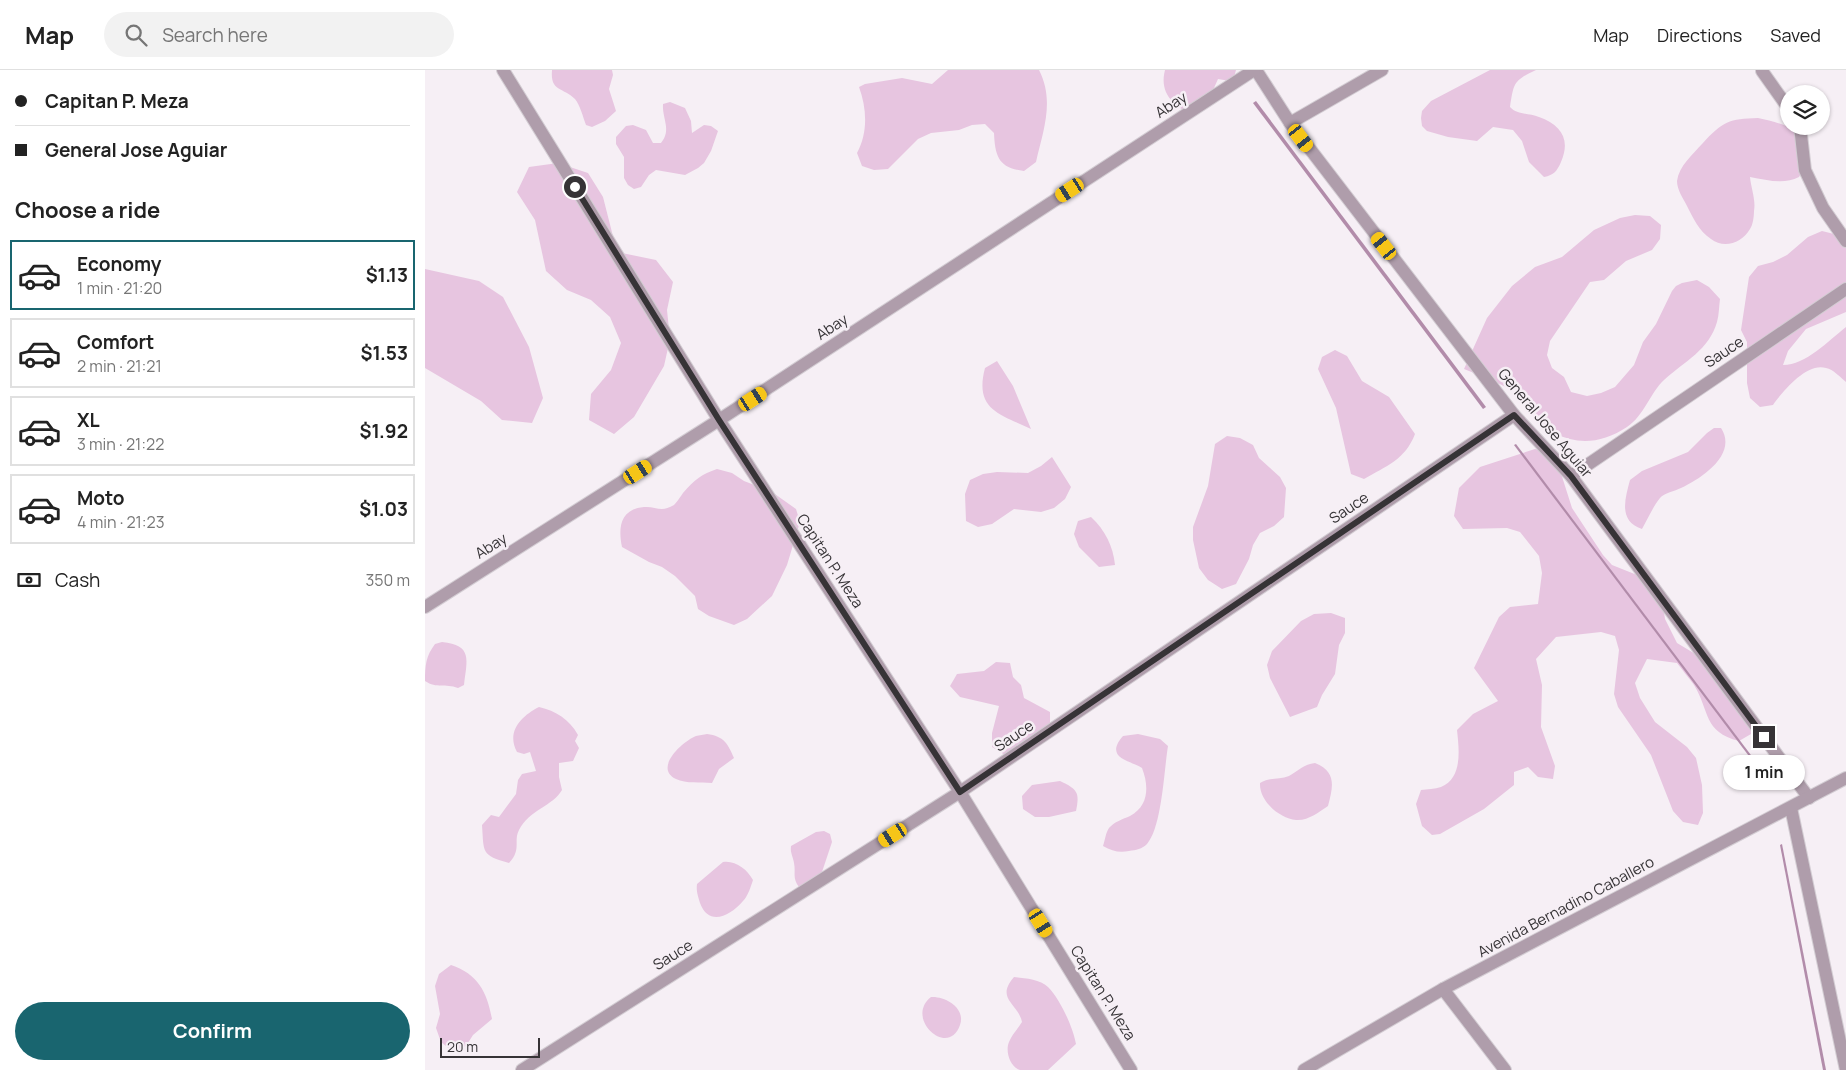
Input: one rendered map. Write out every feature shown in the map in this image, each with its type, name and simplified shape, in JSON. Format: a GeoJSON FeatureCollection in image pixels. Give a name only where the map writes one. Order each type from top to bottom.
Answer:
{"type":"FeatureCollection","features":[{"type":"Feature","properties":{"kind":"street","name":"Capitan P. Meza"},"geometry":{"type":"LineString","coordinates":[[503,70],[719,420],[960,792],[1131,1070]]}},
{"type":"Feature","properties":{"kind":"street","name":"Abay"},"geometry":{"type":"LineString","coordinates":[[425,607],[719,420],[1255,70]]}},
{"type":"Feature","properties":{"kind":"street","name":"General Jose Aguiar"},"geometry":{"type":"LineString","coordinates":[[1255,70],[1290,123],[1514,415],[1571,476],[1809,798]]}},
{"type":"Feature","properties":{"kind":"street"},"geometry":{"type":"LineString","coordinates":[[1290,123],[1382,70]]}},
{"type":"Feature","properties":{"kind":"street"},"geometry":{"type":"LineString","coordinates":[[1762,71],[1780,96]]}},
{"type":"Feature","properties":{"kind":"street"},"geometry":{"type":"LineString","coordinates":[[1801,135],[1805,170],[1823,208],[1846,241]]}},
{"type":"Feature","properties":{"kind":"street","name":"Sauce"},"geometry":{"type":"LineString","coordinates":[[1571,476],[1846,289]]}},
{"type":"Feature","properties":{"kind":"street","name":"Sauce"},"geometry":{"type":"LineString","coordinates":[[522,1070],[960,792],[1514,415]]}},
{"type":"Feature","properties":{"kind":"street","name":"Avenida Bernadino Caballero"},"geometry":{"type":"LineString","coordinates":[[1303,1070],[1443,989],[1846,778]]}},
{"type":"Feature","properties":{"kind":"street"},"geometry":{"type":"LineString","coordinates":[[1791,808],[1846,1070]]}},
{"type":"Feature","properties":{"kind":"street"},"geometry":{"type":"LineString","coordinates":[[1443,989],[1505,1070]]}},
{"type":"Feature","properties":{"kind":"shaded area"},"geometry":{"type":"Polygon","coordinates":[[[552,70],[612,70],[613,75],[609,89],[616,111],[605,121],[592,127],[586,125],[575,99],[555,86],[552,70]]]}},
{"type":"Feature","properties":{"kind":"shaded area"},"geometry":{"type":"Polygon","coordinates":[[[948,70],[1039,70],[1044,82],[1047,105],[1036,162],[1024,171],[1004,164],[997,155],[994,133],[985,124],[972,125],[959,130],[931,133],[918,139],[888,169],[874,170],[862,166],[857,153],[865,129],[865,112],[859,87],[865,84],[902,78],[932,84],[948,70]]]}},
{"type":"Feature","properties":{"kind":"shaded area"},"geometry":{"type":"Polygon","coordinates":[[[1165,70],[1236,70],[1234,77],[1230,81],[1218,79],[1209,99],[1185,111],[1174,103],[1167,94],[1164,83],[1165,70]]]}},
{"type":"Feature","properties":{"kind":"shaded area"},"geometry":{"type":"Polygon","coordinates":[[[1490,70],[1536,70],[1523,77],[1516,84],[1510,107],[1523,114],[1547,120],[1562,134],[1565,146],[1564,154],[1553,174],[1544,177],[1529,162],[1522,141],[1513,130],[1493,127],[1477,141],[1448,137],[1427,131],[1422,126],[1422,111],[1431,101],[1490,70]]]}},
{"type":"Feature","properties":{"kind":"shaded area"},"geometry":{"type":"Polygon","coordinates":[[[1256,101],[1486,407],[1483,409],[1253,103],[1256,101]]]}},
{"type":"Feature","properties":{"kind":"shaded area"},"geometry":{"type":"Polygon","coordinates":[[[670,102],[685,108],[691,121],[692,133],[704,125],[711,126],[718,131],[711,151],[704,163],[685,175],[656,170],[649,175],[641,187],[634,189],[628,185],[624,178],[624,157],[616,144],[616,137],[626,126],[633,125],[646,130],[653,143],[661,143],[666,134],[663,104],[670,102]]]}},
{"type":"Feature","properties":{"kind":"shaded area"},"geometry":{"type":"Polygon","coordinates":[[[1758,118],[1774,122],[1780,124],[1780,135],[1798,135],[1803,170],[1799,177],[1787,181],[1750,177],[1754,203],[1754,218],[1751,227],[1747,234],[1738,241],[1721,244],[1703,232],[1694,220],[1679,191],[1677,181],[1683,165],[1709,136],[1721,126],[1740,119],[1758,118]]]}},
{"type":"Feature","properties":{"kind":"shaded area"},"geometry":{"type":"Polygon","coordinates":[[[558,163],[588,173],[603,197],[617,252],[656,260],[673,282],[667,310],[670,339],[664,366],[634,417],[614,434],[589,420],[591,394],[611,370],[621,343],[610,317],[591,300],[567,290],[546,271],[535,220],[517,192],[529,167],[558,163]]]}},
{"type":"Feature","properties":{"kind":"shaded area"},"geometry":{"type":"Polygon","coordinates":[[[1635,215],[1650,216],[1661,225],[1660,239],[1652,250],[1626,261],[1604,280],[1590,282],[1550,341],[1547,355],[1552,368],[1564,377],[1571,392],[1587,396],[1615,387],[1634,365],[1643,342],[1656,324],[1672,291],[1682,283],[1697,280],[1709,287],[1720,299],[1717,322],[1713,332],[1702,348],[1659,385],[1638,417],[1627,427],[1614,435],[1587,441],[1562,437],[1539,423],[1512,391],[1496,382],[1464,369],[1487,318],[1512,286],[1535,267],[1562,257],[1594,230],[1620,218],[1635,215]]]}},
{"type":"Feature","properties":{"kind":"shaded area"},"geometry":{"type":"Polygon","coordinates":[[[1822,231],[1846,237],[1846,312],[1806,329],[1788,351],[1783,365],[1792,364],[1808,357],[1846,327],[1846,382],[1829,369],[1819,367],[1811,369],[1796,379],[1773,405],[1760,407],[1750,398],[1747,383],[1747,342],[1741,330],[1749,277],[1758,266],[1773,262],[1787,255],[1808,237],[1822,231]]]}},
{"type":"Feature","properties":{"kind":"shaded area"},"geometry":{"type":"Polygon","coordinates":[[[425,269],[479,281],[503,297],[529,347],[543,398],[532,423],[502,420],[481,401],[425,368],[425,269]]]}},
{"type":"Feature","properties":{"kind":"shaded area"},"geometry":{"type":"Polygon","coordinates":[[[1335,350],[1347,356],[1362,381],[1389,397],[1415,434],[1411,443],[1400,456],[1364,479],[1351,474],[1336,408],[1318,369],[1322,357],[1335,350]]]}},
{"type":"Feature","properties":{"kind":"shaded area"},"geometry":{"type":"Polygon","coordinates":[[[997,361],[1013,386],[1031,429],[1000,414],[992,409],[987,402],[983,393],[985,368],[997,361]]]}},
{"type":"Feature","properties":{"kind":"shaded area"},"geometry":{"type":"Polygon","coordinates":[[[1714,428],[1721,428],[1725,438],[1725,447],[1715,464],[1699,478],[1662,496],[1642,529],[1629,521],[1626,515],[1625,502],[1630,480],[1642,471],[1688,452],[1714,428]]]}},
{"type":"Feature","properties":{"kind":"shaded area"},"geometry":{"type":"Polygon","coordinates":[[[1227,436],[1240,438],[1253,445],[1259,458],[1280,477],[1286,488],[1284,517],[1274,526],[1260,533],[1236,584],[1222,589],[1208,580],[1199,568],[1193,540],[1193,527],[1208,486],[1215,444],[1227,436]]]}},
{"type":"Feature","properties":{"kind":"shaded area"},"geometry":{"type":"Polygon","coordinates":[[[1516,444],[1766,775],[1764,776],[1514,445],[1516,444]]]}},
{"type":"Feature","properties":{"kind":"shaded area"},"geometry":{"type":"Polygon","coordinates":[[[1535,449],[1549,452],[1558,464],[1572,508],[1603,555],[1612,565],[1652,581],[1661,591],[1665,619],[1677,643],[1702,658],[1750,707],[1751,734],[1739,741],[1727,737],[1713,726],[1694,685],[1677,663],[1647,659],[1635,683],[1640,698],[1655,722],[1687,747],[1696,758],[1702,785],[1703,813],[1698,825],[1683,822],[1673,811],[1651,755],[1618,707],[1614,694],[1619,650],[1615,636],[1601,632],[1556,637],[1536,659],[1542,685],[1541,727],[1555,766],[1553,779],[1538,777],[1528,767],[1514,772],[1514,785],[1484,809],[1440,834],[1432,835],[1422,826],[1416,804],[1421,790],[1441,787],[1453,777],[1459,754],[1457,730],[1473,714],[1498,701],[1474,668],[1499,617],[1510,607],[1538,604],[1542,573],[1539,556],[1520,532],[1507,528],[1463,529],[1454,516],[1459,488],[1480,467],[1535,449]]]}},
{"type":"Feature","properties":{"kind":"shaded area"},"geometry":{"type":"Polygon","coordinates":[[[1052,457],[1071,487],[1065,499],[1054,508],[1041,512],[1014,509],[992,524],[978,527],[966,521],[965,494],[970,480],[983,474],[997,472],[1028,473],[1052,457]]]}},
{"type":"Feature","properties":{"kind":"shaded area"},"geometry":{"type":"Polygon","coordinates":[[[717,469],[732,473],[744,481],[772,492],[796,509],[800,522],[787,565],[772,596],[747,619],[734,625],[709,616],[698,609],[695,596],[675,576],[662,567],[622,547],[620,533],[625,516],[630,511],[644,507],[666,509],[674,505],[695,481],[717,469]]]}},
{"type":"Feature","properties":{"kind":"shaded area"},"geometry":{"type":"Polygon","coordinates":[[[1091,517],[1107,539],[1115,565],[1099,567],[1079,547],[1074,534],[1078,521],[1091,517]]]}},
{"type":"Feature","properties":{"kind":"shaded area"},"geometry":{"type":"Polygon","coordinates":[[[1331,613],[1345,618],[1345,633],[1339,645],[1335,674],[1317,707],[1290,717],[1270,678],[1267,665],[1272,651],[1301,621],[1314,614],[1331,613]]]}},
{"type":"Feature","properties":{"kind":"shaded area"},"geometry":{"type":"Polygon","coordinates":[[[442,642],[459,646],[466,655],[464,685],[458,688],[433,685],[425,681],[428,657],[435,644],[442,642]]]}},
{"type":"Feature","properties":{"kind":"shaded area"},"geometry":{"type":"Polygon","coordinates":[[[996,662],[1010,663],[1013,677],[1021,685],[1024,698],[1050,712],[1050,726],[1005,755],[992,747],[992,733],[999,706],[960,697],[950,686],[957,674],[984,671],[996,662]]]}},
{"type":"Feature","properties":{"kind":"shaded area"},"geometry":{"type":"Polygon","coordinates":[[[539,707],[556,713],[571,724],[578,735],[575,741],[579,748],[573,761],[559,763],[559,777],[562,790],[553,800],[523,823],[517,834],[515,853],[509,863],[493,858],[486,852],[483,842],[482,825],[491,815],[499,817],[516,794],[518,780],[522,774],[536,771],[530,752],[524,754],[517,752],[513,738],[514,731],[521,720],[539,707]]]}},
{"type":"Feature","properties":{"kind":"shaded area"},"geometry":{"type":"Polygon","coordinates":[[[707,734],[725,741],[734,758],[719,769],[712,783],[684,782],[676,779],[670,774],[668,768],[673,755],[690,739],[707,734]]]}},
{"type":"Feature","properties":{"kind":"shaded area"},"geometry":{"type":"Polygon","coordinates":[[[1138,734],[1160,739],[1168,746],[1162,798],[1156,825],[1147,844],[1136,850],[1116,851],[1103,846],[1108,830],[1116,822],[1136,812],[1141,807],[1146,795],[1146,782],[1142,768],[1125,760],[1117,754],[1116,749],[1123,736],[1138,734]]]}},
{"type":"Feature","properties":{"kind":"shaded area"},"geometry":{"type":"Polygon","coordinates":[[[1315,763],[1327,771],[1332,781],[1328,806],[1313,816],[1296,820],[1283,816],[1266,802],[1260,783],[1289,776],[1304,766],[1315,763]]]}},
{"type":"Feature","properties":{"kind":"shaded area"},"geometry":{"type":"Polygon","coordinates":[[[1060,781],[1070,786],[1076,792],[1078,799],[1076,811],[1049,817],[1035,817],[1023,809],[1022,796],[1032,785],[1060,781]]]}},
{"type":"Feature","properties":{"kind":"shaded area"},"geometry":{"type":"Polygon","coordinates":[[[824,831],[830,834],[832,842],[821,875],[799,887],[795,878],[791,846],[816,832],[824,831]]]}},
{"type":"Feature","properties":{"kind":"shaded area"},"geometry":{"type":"Polygon","coordinates":[[[1782,844],[1826,1070],[1823,1070],[1780,845],[1782,844]]]}},
{"type":"Feature","properties":{"kind":"shaded area"},"geometry":{"type":"Polygon","coordinates":[[[723,862],[732,862],[740,866],[753,880],[749,891],[738,906],[726,915],[714,917],[704,910],[700,903],[697,884],[723,862]]]}},
{"type":"Feature","properties":{"kind":"shaded area"},"geometry":{"type":"Polygon","coordinates":[[[451,965],[468,973],[480,985],[487,1000],[492,1019],[473,1035],[466,1046],[452,1051],[441,1042],[436,1028],[440,1014],[435,986],[439,974],[451,965]]]}},
{"type":"Feature","properties":{"kind":"shaded area"},"geometry":{"type":"Polygon","coordinates":[[[1014,977],[1027,978],[1045,984],[1053,992],[1072,1030],[1076,1044],[1048,1070],[1020,1070],[1013,1066],[1009,1058],[1009,1042],[1022,1022],[1007,996],[1009,984],[1014,977]]]}},
{"type":"Feature","properties":{"kind":"shaded area"},"geometry":{"type":"Polygon","coordinates":[[[931,997],[948,1001],[960,1013],[960,1025],[954,1034],[947,1038],[938,1037],[925,1024],[922,1015],[924,1006],[931,997]]]}},
{"type":"Feature","properties":{"kind":"route"},"geometry":{"type":"LineString","coordinates":[[575,187],[719,420],[960,792],[1514,415],[1571,476],[1764,737]]}}]}
